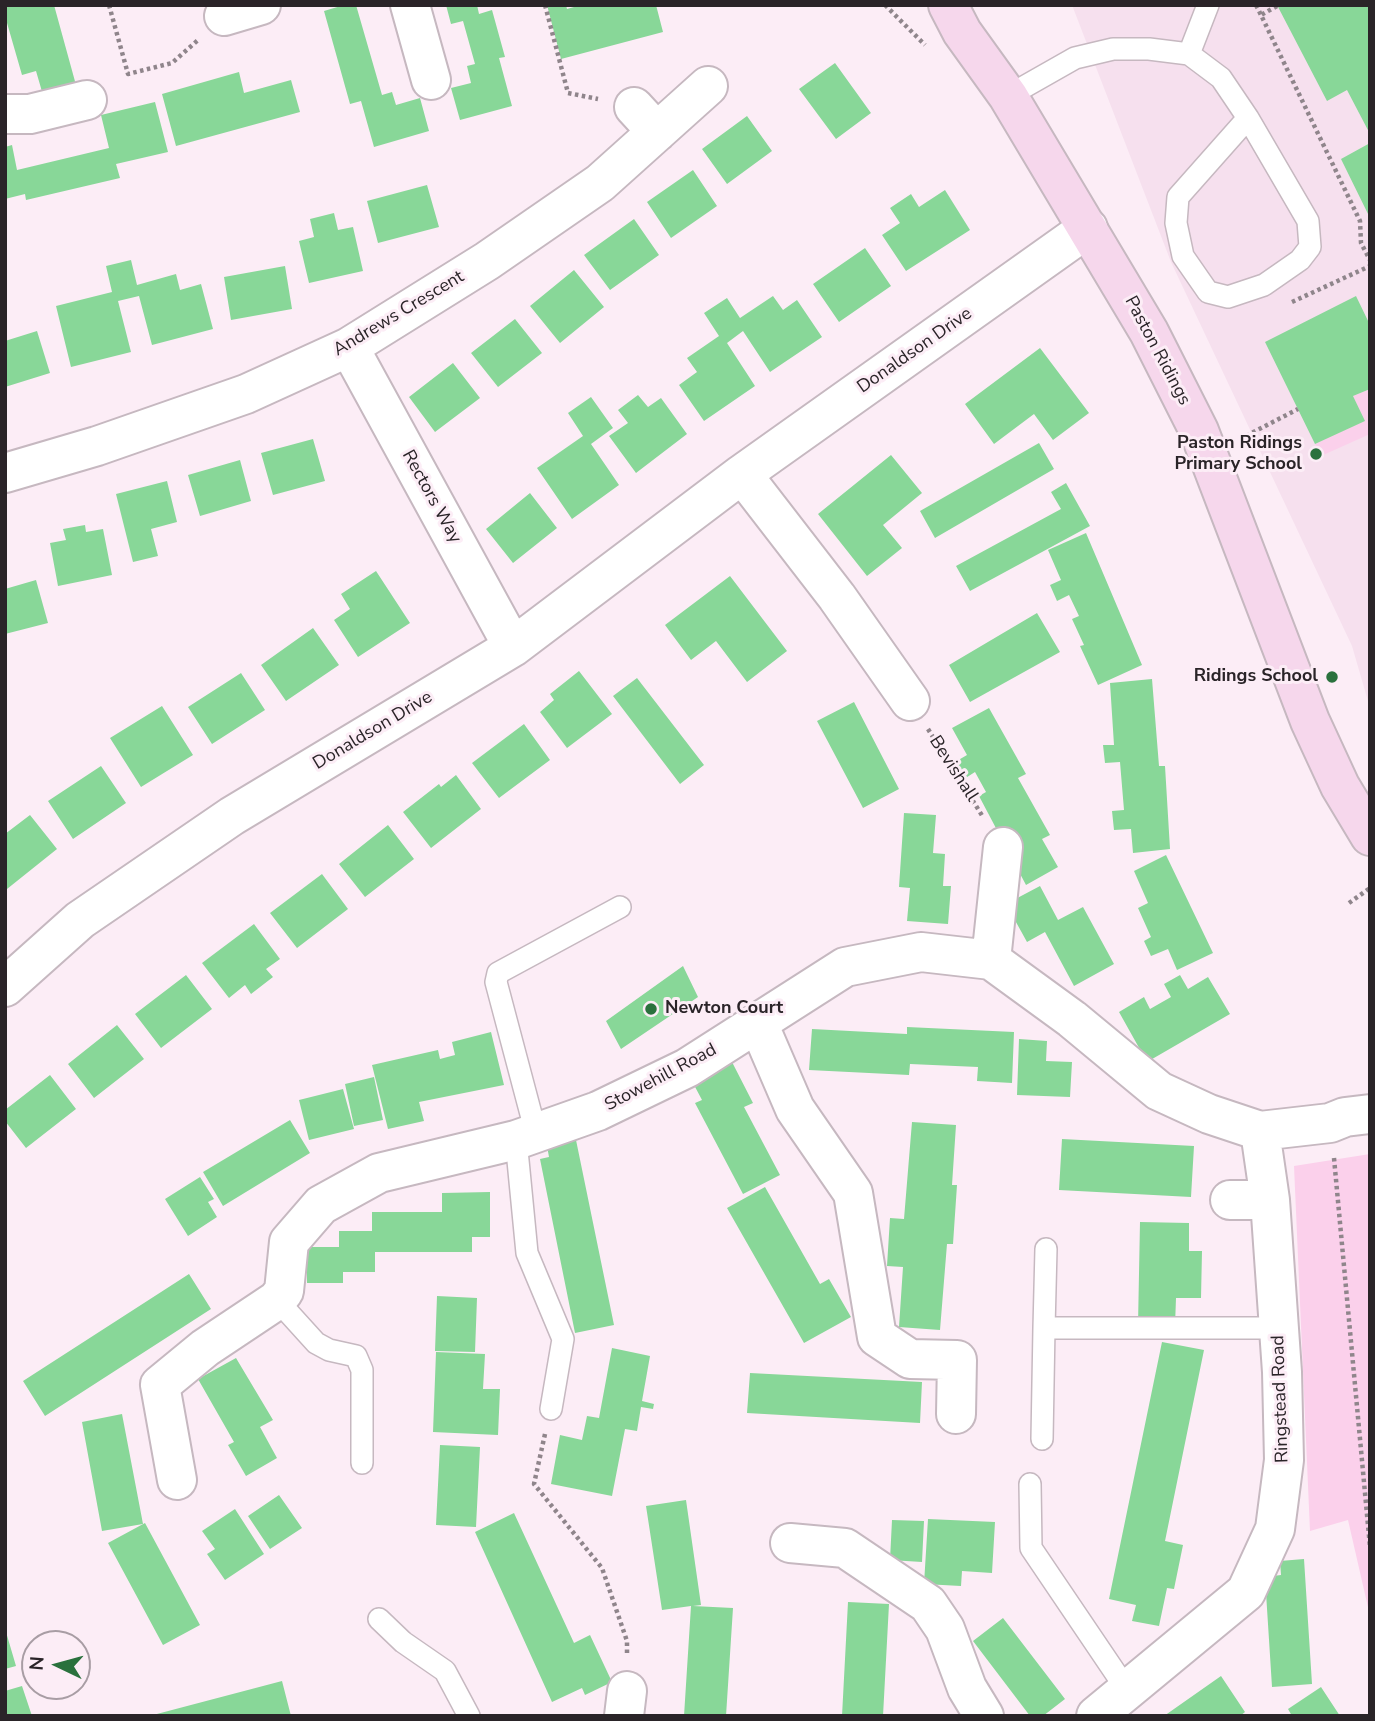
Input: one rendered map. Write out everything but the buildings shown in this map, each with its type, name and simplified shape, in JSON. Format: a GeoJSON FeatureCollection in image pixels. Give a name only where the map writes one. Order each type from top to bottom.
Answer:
{"type":"FeatureCollection","features":[{"type":"Feature","properties":{"kind":"street"},"geometry":{"type":"LineString","coordinates":[[224,16],[261,5]]}},
{"type":"Feature","properties":{"kind":"street"},"geometry":{"type":"LineString","coordinates":[[410,5],[431,80]]}},
{"type":"Feature","properties":{"kind":"street","name":"Paston Ridings"},"geometry":{"type":"LineString","coordinates":[[948,5],[962,32],[1008,96],[1149,332],[1199,431],[1310,721],[1340,786],[1370,836]]}},
{"type":"Feature","properties":{"kind":"street","name":"Andrews Crescent"},"geometry":{"type":"LineString","coordinates":[[5,473],[97,446],[246,394],[349,348],[487,261],[589,191],[645,119],[708,86]]}},
{"type":"Feature","properties":{"kind":"street"},"geometry":{"type":"LineString","coordinates":[[5,114],[30,114],[87,100]]}},
{"type":"Feature","properties":{"kind":"street","name":"Donaldson Drive"},"geometry":{"type":"LineString","coordinates":[[5,987],[79,920],[232,816],[513,647],[742,474],[1088,228]]}},
{"type":"Feature","properties":{"kind":"street","name":"Rectors Way"},"geometry":{"type":"LineString","coordinates":[[349,348],[513,647]]}},
{"type":"Feature","properties":{"kind":"street"},"geometry":{"type":"LineString","coordinates":[[742,474],[837,597],[910,701]]}},
{"type":"Feature","properties":{"kind":"street"},"geometry":{"type":"LineString","coordinates":[[991,960],[1003,847]]}},
{"type":"Feature","properties":{"kind":"street","name":"Stowehill Road"},"geometry":{"type":"LineString","coordinates":[[277,1300],[285,1291],[289,1242],[321,1205],[379,1173],[526,1136],[598,1111],[687,1068],[845,967],[921,952],[991,960],[1054,1005],[1159,1091],[1209,1114],[1260,1131],[1354,1112]]}},
{"type":"Feature","properties":{"kind":"street"},"geometry":{"type":"LineString","coordinates":[[758,1023],[795,1109],[853,1193],[877,1337],[910,1360],[957,1360],[956,1414]]}},
{"type":"Feature","properties":{"kind":"street","name":"Ringstead Road"},"geometry":{"type":"LineString","coordinates":[[1096,1716],[1246,1592],[1275,1529],[1284,1460],[1279,1328],[1270,1200],[1260,1131]]}},
{"type":"Feature","properties":{"kind":"street"},"geometry":{"type":"LineString","coordinates":[[1230,1200],[1270,1200]]}},
{"type":"Feature","properties":{"kind":"street"},"geometry":{"type":"LineString","coordinates":[[177,1480],[160,1385],[205,1348],[277,1300]]}},
{"type":"Feature","properties":{"kind":"street"},"geometry":{"type":"LineString","coordinates":[[790,1543],[845,1548],[873,1570],[928,1604],[945,1629],[967,1688],[984,1716]]}},
{"type":"Feature","properties":{"kind":"lane"},"geometry":{"type":"LineString","coordinates":[[1189,54],[1208,5]]}},
{"type":"Feature","properties":{"kind":"lane"},"geometry":{"type":"LineString","coordinates":[[1008,96],[1074,58],[1113,49],[1149,49],[1189,54],[1221,78],[1248,118],[1308,221],[1310,247],[1300,260],[1264,285],[1228,297],[1208,292],[1183,256],[1176,223],[1178,197],[1248,118]]}},
{"type":"Feature","properties":{"kind":"lane"},"geometry":{"type":"LineString","coordinates":[[551,1409],[563,1339],[527,1253],[526,1136],[496,982],[498,973],[620,907]]}},
{"type":"Feature","properties":{"kind":"lane"},"geometry":{"type":"LineString","coordinates":[[1042,1439],[1046,1249]]}},
{"type":"Feature","properties":{"kind":"lane"},"geometry":{"type":"LineString","coordinates":[[277,1300],[316,1343],[329,1350],[356,1356],[362,1370],[362,1463]]}},
{"type":"Feature","properties":{"kind":"lane"},"geometry":{"type":"LineString","coordinates":[[1044,1328],[1279,1328]]}},
{"type":"Feature","properties":{"kind":"lane"},"geometry":{"type":"LineString","coordinates":[[1030,1483],[1031,1548],[1127,1690]]}},
{"type":"Feature","properties":{"kind":"lane"},"geometry":{"type":"LineString","coordinates":[[379,1619],[403,1643],[445,1671],[469,1716]]}},
{"type":"Feature","properties":{"kind":"path"},"geometry":{"type":"LineString","coordinates":[[109,5],[128,74],[172,63],[224,16]]}},
{"type":"Feature","properties":{"kind":"path"},"geometry":{"type":"LineString","coordinates":[[545,5],[568,93],[645,119]]}},
{"type":"Feature","properties":{"kind":"path"},"geometry":{"type":"LineString","coordinates":[[1256,5],[1360,221],[1361,243],[1370,260]]}},
{"type":"Feature","properties":{"kind":"path"},"geometry":{"type":"LineString","coordinates":[[1261,15],[1277,6]]}},
{"type":"Feature","properties":{"kind":"path"},"geometry":{"type":"LineString","coordinates":[[1230,444],[1298,409]]}},
{"type":"Feature","properties":{"kind":"path","name":"Bevishall"},"geometry":{"type":"LineString","coordinates":[[910,701],[1003,847]]}},
{"type":"Feature","properties":{"kind":"path"},"geometry":{"type":"LineString","coordinates":[[1349,903],[1370,888]]}},
{"type":"Feature","properties":{"kind":"path"},"geometry":{"type":"LineString","coordinates":[[1354,1112],[1370,1547]]}},
{"type":"Feature","properties":{"kind":"path"},"geometry":{"type":"LineString","coordinates":[[551,1409],[534,1484],[602,1568],[627,1641],[626,1703]]}},
{"type":"Feature","properties":{"kind":"shaded area","name":"Paston Ridings Primary School"},"geometry":{"type":"Polygon","coordinates":[[[1072,5],[1370,5],[1370,708],[1352,646],[1171,262],[1072,5]]]}},
{"type":"Feature","properties":{"kind":"shaded area"},"geometry":{"type":"Polygon","coordinates":[[[1370,389],[1370,434],[1321,456],[1315,444],[1364,421],[1353,396],[1370,389]]]}},
{"type":"Feature","properties":{"kind":"shaded area"},"geometry":{"type":"Polygon","coordinates":[[[1370,1154],[1370,1616],[1348,1520],[1310,1531],[1294,1166],[1370,1154]]]}},
{"type":"Feature","properties":{"kind":"place","name":"Paston Ridings Primary School"},"geometry":{"type":"Point","coordinates":[1316,454]}},
{"type":"Feature","properties":{"kind":"place","name":"Ridings School"},"geometry":{"type":"Point","coordinates":[1332,677]}},
{"type":"Feature","properties":{"kind":"place","name":"Newton Court"},"geometry":{"type":"Point","coordinates":[651,1009]}}]}
